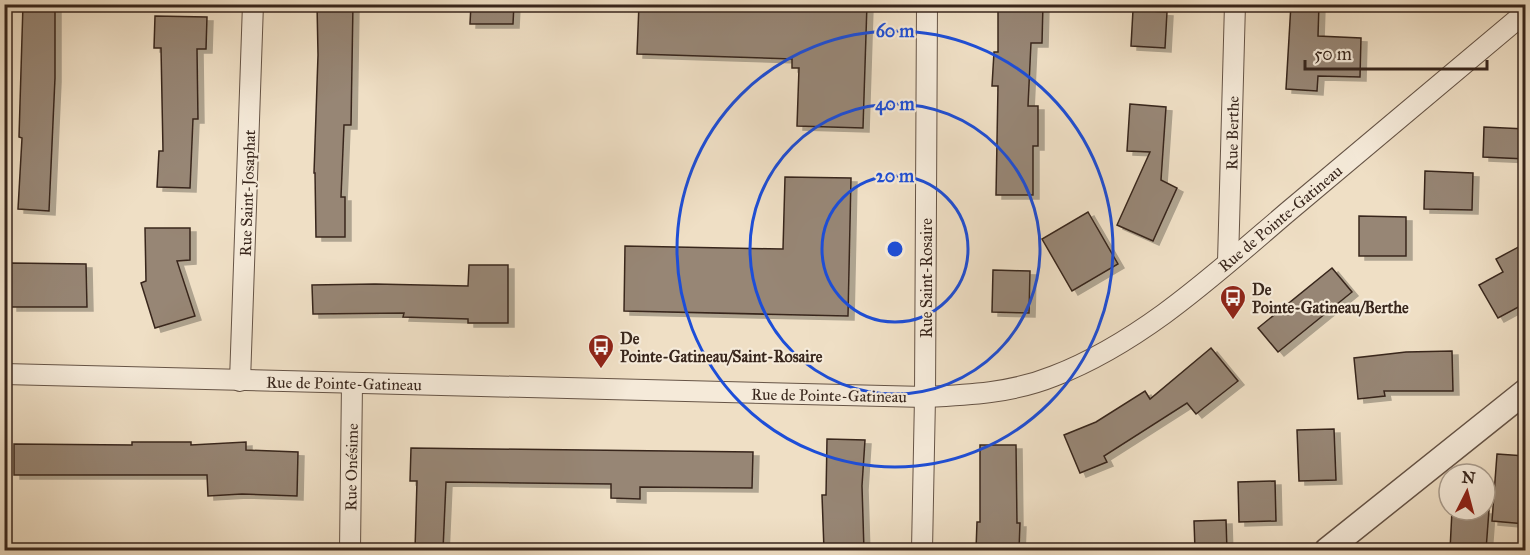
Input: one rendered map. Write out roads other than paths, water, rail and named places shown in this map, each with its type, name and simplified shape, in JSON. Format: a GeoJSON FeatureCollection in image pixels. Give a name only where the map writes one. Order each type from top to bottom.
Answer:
{"type":"FeatureCollection","features":[{"type":"Feature","properties":{"kind":"street","name":"Rue Saint-Josaphat"},"geometry":{"type":"LineString","coordinates":[[240,381],[253,4]]}},
{"type":"Feature","properties":{"kind":"street","name":"Rue Saint-Rosaire"},"geometry":{"type":"LineString","coordinates":[[922,550],[927,4]]}},
{"type":"Feature","properties":{"kind":"street","name":"Rue Berthe"},"geometry":{"type":"LineString","coordinates":[[1228,262],[1235,4]]}},
{"type":"Feature","properties":{"kind":"street","name":"Rue de Pointe-Gatineau"},"geometry":{"type":"LineString","coordinates":[[4,374],[925,397],[987,393],[1021,387],[1079,365],[1115,347],[1146,326],[1228,262],[1526,12]]}},
{"type":"Feature","properties":{"kind":"street","name":"Rue Onésime"},"geometry":{"type":"LineString","coordinates":[[350,550],[352,383]]}},
{"type":"Feature","properties":{"kind":"street"},"geometry":{"type":"LineString","coordinates":[[1328,550],[1526,391]]}},
{"type":"Feature","properties":{"kind":"place","name":"De Pointe-Gatineau/Berthe"},"geometry":{"type":"Point","coordinates":[1233,321]}},
{"type":"Feature","properties":{"kind":"place","name":"De Pointe-Gatineau/Saint-Rosaire"},"geometry":{"type":"Point","coordinates":[601,370]}}]}
